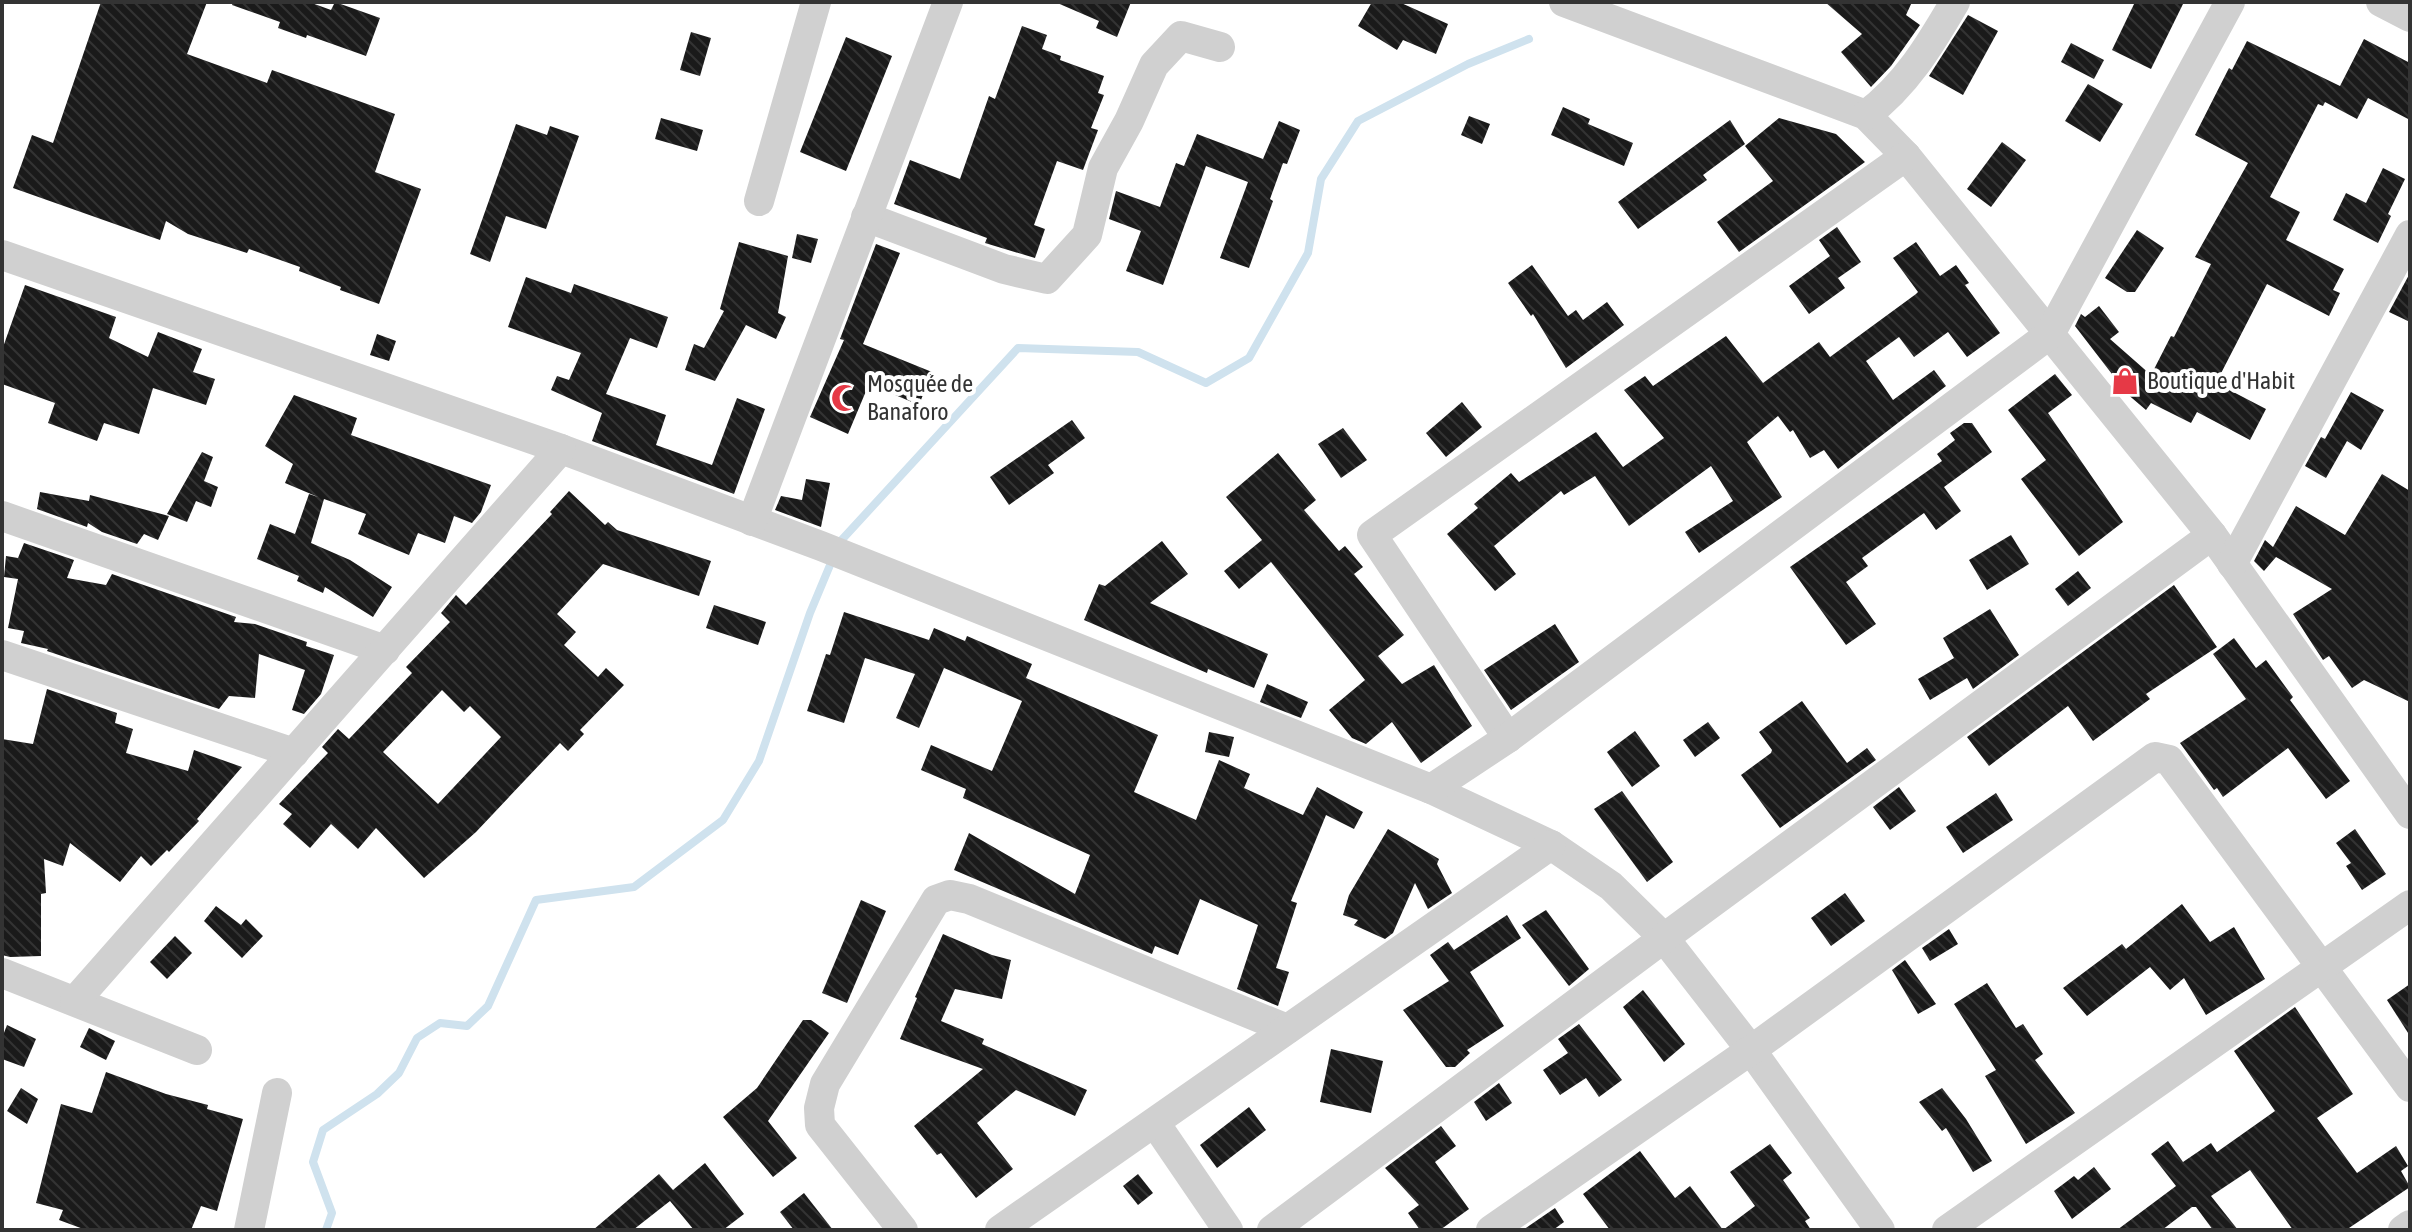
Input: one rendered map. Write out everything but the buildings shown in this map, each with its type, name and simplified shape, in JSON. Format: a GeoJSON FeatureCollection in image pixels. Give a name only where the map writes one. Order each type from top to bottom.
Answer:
{"type":"FeatureCollection","features":[{"type":"Feature","properties":{"kind":"street"},"geometry":{"type":"LineString","coordinates":[[759,201],[816,2]]}},
{"type":"Feature","properties":{"kind":"street"},"geometry":{"type":"LineString","coordinates":[[752,521],[948,2]]}},
{"type":"Feature","properties":{"kind":"street"},"geometry":{"type":"LineString","coordinates":[[1564,2],[1866,115],[1906,156],[2212,535],[2410,814]]}},
{"type":"Feature","properties":{"kind":"street"},"geometry":{"type":"LineString","coordinates":[[1866,115],[1888,98],[1917,64],[1955,2]]}},
{"type":"Feature","properties":{"kind":"street"},"geometry":{"type":"LineString","coordinates":[[1431,789],[1508,738],[2050,334],[2230,2]]}},
{"type":"Feature","properties":{"kind":"street"},"geometry":{"type":"LineString","coordinates":[[2381,2],[2410,17]]}},
{"type":"Feature","properties":{"kind":"street"},"geometry":{"type":"LineString","coordinates":[[866,217],[1004,269],[1047,279],[1087,235],[1103,168],[1129,121],[1154,65],[1181,36],[1220,47]]}},
{"type":"Feature","properties":{"kind":"street"},"geometry":{"type":"LineString","coordinates":[[1508,738],[1372,535],[1906,156]]}},
{"type":"Feature","properties":{"kind":"street"},"geometry":{"type":"LineString","coordinates":[[2232,564],[2410,235]]}},
{"type":"Feature","properties":{"kind":"street"},"geometry":{"type":"LineString","coordinates":[[2,255],[561,449],[821,546],[1431,789],[1551,845],[1611,886],[1664,938],[1751,1050],[1880,1230]]}},
{"type":"Feature","properties":{"kind":"street"},"geometry":{"type":"LineString","coordinates":[[75,1001],[561,449]]}},
{"type":"Feature","properties":{"kind":"street"},"geometry":{"type":"LineString","coordinates":[[2,516],[385,650]]}},
{"type":"Feature","properties":{"kind":"street"},"geometry":{"type":"LineString","coordinates":[[1272,1230],[2212,535]]}},
{"type":"Feature","properties":{"kind":"street"},"geometry":{"type":"LineString","coordinates":[[2,655],[294,753]]}},
{"type":"Feature","properties":{"kind":"street"},"geometry":{"type":"LineString","coordinates":[[1491,1230],[1751,1050],[2155,757],[2169,760],[2410,1087]]}},
{"type":"Feature","properties":{"kind":"street"},"geometry":{"type":"LineString","coordinates":[[1000,1230],[1551,845]]}},
{"type":"Feature","properties":{"kind":"street"},"geometry":{"type":"LineString","coordinates":[[903,1230],[820,1125],[819,1108],[825,1084],[936,900],[950,895],[969,899],[1287,1029]]}},
{"type":"Feature","properties":{"kind":"street"},"geometry":{"type":"LineString","coordinates":[[1947,1230],[2410,905]]}},
{"type":"Feature","properties":{"kind":"street"},"geometry":{"type":"LineString","coordinates":[[2,973],[197,1050]]}},
{"type":"Feature","properties":{"kind":"street"},"geometry":{"type":"LineString","coordinates":[[249,1230],[277,1093]]}},
{"type":"Feature","properties":{"kind":"street"},"geometry":{"type":"LineString","coordinates":[[1155,1123],[1228,1230]]}},
{"type":"Feature","properties":{"kind":"street"},"geometry":{"type":"LineString","coordinates":[[2403,1230],[2410,1225]]}},
{"type":"Feature","properties":{"kind":"waterway"},"geometry":{"type":"LineString","coordinates":[[837,545],[1018,348],[1138,352],[1206,383],[1249,358],[1308,253],[1321,179],[1358,121],[1468,64],[1529,39]]}},
{"type":"Feature","properties":{"kind":"waterway"},"geometry":{"type":"LineString","coordinates":[[326,1230],[332,1213],[313,1162],[323,1130],[377,1094],[399,1073],[417,1038],[440,1023],[467,1026],[488,1006],[536,900],[634,887],[723,820],[759,761],[810,613],[833,558]]}},
{"type":"Feature","properties":{"kind":"place","name":"Boutique d'Habit"},"geometry":{"type":"Point","coordinates":[2125,381]}},
{"type":"Feature","properties":{"kind":"place","name":"Mosquée de Banaforo"},"geometry":{"type":"Point","coordinates":[845,398]}}]}
